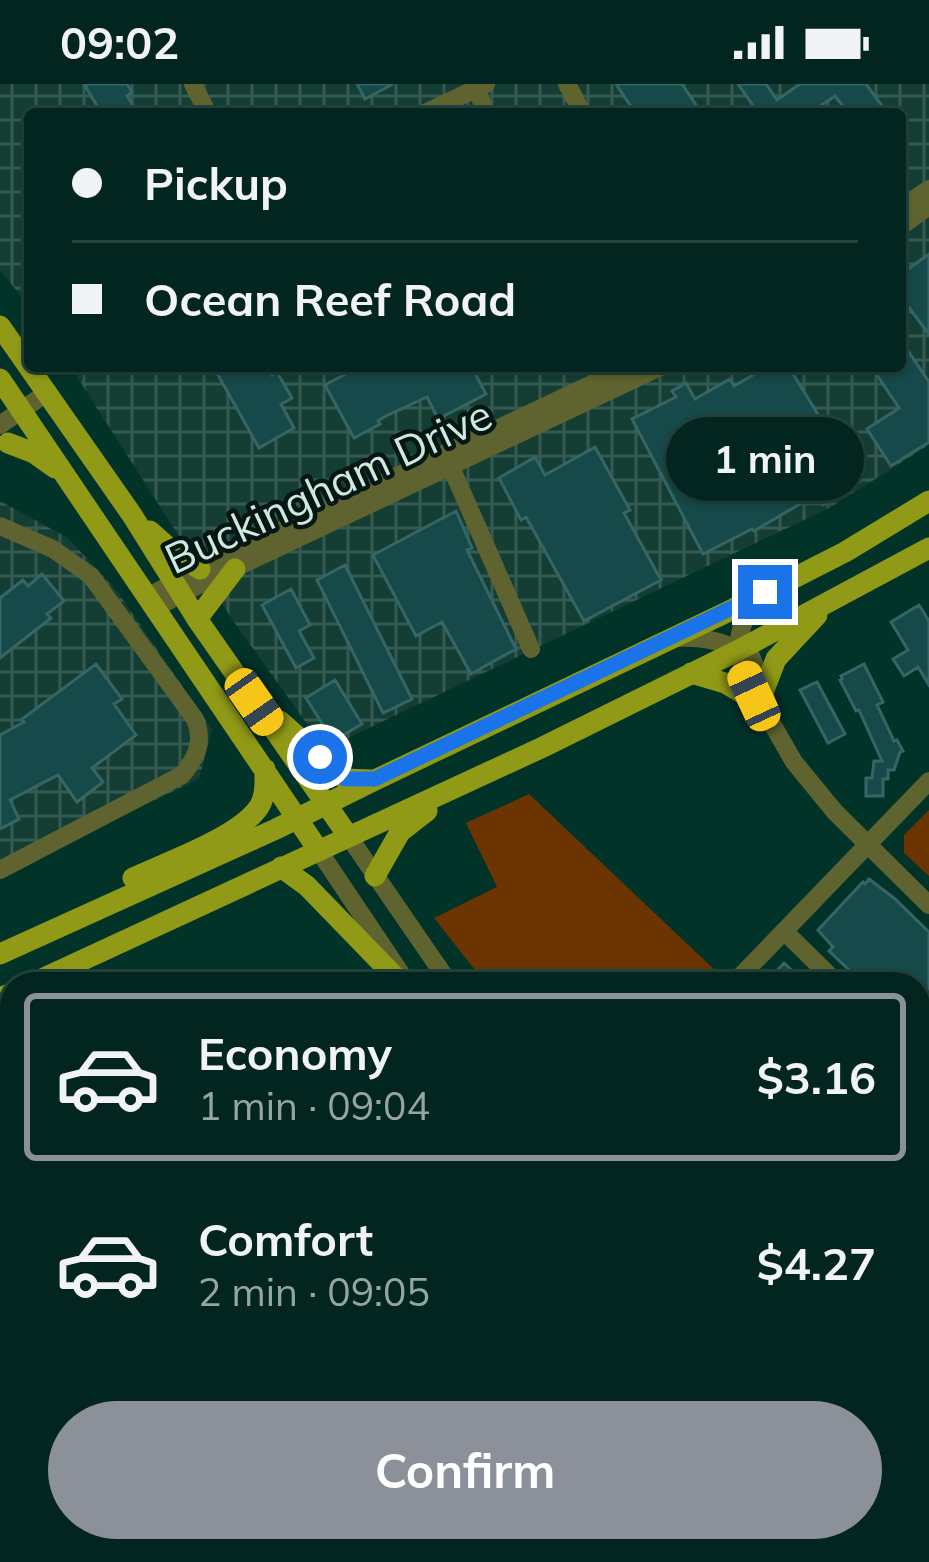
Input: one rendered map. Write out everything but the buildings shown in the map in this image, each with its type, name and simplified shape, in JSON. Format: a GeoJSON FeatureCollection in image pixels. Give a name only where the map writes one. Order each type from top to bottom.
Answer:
{"type":"FeatureCollection","features":[{"type":"Feature","properties":{"kind":"main road"},"geometry":{"type":"LineString","coordinates":[[0,326],[24,359]]}},
{"type":"Feature","properties":{"kind":"main road"},"geometry":{"type":"LineString","coordinates":[[33,372],[197,619],[349,836]]}},
{"type":"Feature","properties":{"kind":"main road"},"geometry":{"type":"LineString","coordinates":[[0,379],[319,850]]}},
{"type":"Feature","properties":{"kind":"main road"},"geometry":{"type":"LineString","coordinates":[[3,439],[34,453],[65,476]]}},
{"type":"Feature","properties":{"kind":"main road"},"geometry":{"type":"LineString","coordinates":[[0,954],[297,819],[672,639],[845,552],[929,501]]}},
{"type":"Feature","properties":{"kind":"main road"},"geometry":{"type":"LineString","coordinates":[[132,515],[200,569]]}},
{"type":"Feature","properties":{"kind":"main road"},"geometry":{"type":"LineString","coordinates":[[57,972],[543,747],[929,548]]}},
{"type":"Feature","properties":{"kind":"main road"},"geometry":{"type":"LineString","coordinates":[[197,619],[235,568]]}},
{"type":"Feature","properties":{"kind":"main road"},"geometry":{"type":"LineString","coordinates":[[691,674],[725,683],[765,702],[776,658],[830,601]]}},
{"type":"Feature","properties":{"kind":"main road"},"geometry":{"type":"LineString","coordinates":[[227,663],[291,733],[345,779],[375,779]]}},
{"type":"Feature","properties":{"kind":"main road"},"geometry":{"type":"LineString","coordinates":[[375,876],[409,824],[543,747]]}},
{"type":"Feature","properties":{"kind":"main road"},"geometry":{"type":"LineString","coordinates":[[36,938],[109,889],[239,826],[261,805],[265,769]]}},
{"type":"Feature","properties":{"kind":"main road"},"geometry":{"type":"LineString","coordinates":[[281,867],[307,886],[393,972]]}},
{"type":"Feature","properties":{"kind":"street"},"geometry":{"type":"LineString","coordinates":[[436,108],[481,87]]}},
{"type":"Feature","properties":{"kind":"street","name":"Buckingham Drive"},"geometry":{"type":"LineString","coordinates":[[176,588],[235,568],[452,466],[606,378]]}},
{"type":"Feature","properties":{"kind":"street","name":"Buckingham Drive"},"geometry":{"type":"LineString","coordinates":[[151,603],[200,569],[606,378]]}},
{"type":"Feature","properties":{"kind":"street"},"geometry":{"type":"LineString","coordinates":[[3,439],[53,399]]}},
{"type":"Feature","properties":{"kind":"street"},"geometry":{"type":"LineString","coordinates":[[452,466],[532,650]]}},
{"type":"Feature","properties":{"kind":"street"},"geometry":{"type":"LineString","coordinates":[[0,526],[52,549],[91,576],[200,732],[194,761],[182,775],[0,870]]}},
{"type":"Feature","properties":{"kind":"street"},"geometry":{"type":"LineString","coordinates":[[765,592],[741,622],[739,662],[794,762],[835,812],[929,904]]}},
{"type":"Feature","properties":{"kind":"street"},"geometry":{"type":"LineString","coordinates":[[672,639],[698,636],[739,650]]}},
{"type":"Feature","properties":{"kind":"street"},"geometry":{"type":"LineString","coordinates":[[745,972],[929,781]]}},
{"type":"Feature","properties":{"kind":"street"},"geometry":{"type":"LineString","coordinates":[[349,836],[442,972]]}},
{"type":"Feature","properties":{"kind":"street"},"geometry":{"type":"LineString","coordinates":[[319,850],[397,972]]}},
{"type":"Feature","properties":{"kind":"street"},"geometry":{"type":"LineString","coordinates":[[784,932],[826,972]]}},
{"type":"Feature","properties":{"kind":"shaded area"},"geometry":{"type":"Polygon","coordinates":[[[0,84],[929,84],[929,445],[831,507],[325,749],[234,622],[74,372],[906,372],[906,108],[24,108],[24,300],[0,270],[0,84]]]}},
{"type":"Feature","properties":{"kind":"shaded area"},"geometry":{"type":"Polygon","coordinates":[[[0,501],[68,538],[117,591],[212,729],[199,779],[0,875],[0,501]]]}},
{"type":"Feature","properties":{"kind":"shaded area"},"geometry":{"type":"Polygon","coordinates":[[[529,794],[717,972],[477,972],[434,918],[497,887],[466,823],[529,794]]]}},
{"type":"Feature","properties":{"kind":"shaded area"},"geometry":{"type":"Polygon","coordinates":[[[929,810],[929,876],[904,853],[904,835],[929,810]]]}},
{"type":"Feature","properties":{"kind":"route"},"geometry":{"type":"LineString","coordinates":[[320,757],[345,779],[375,779],[765,592]]}}]}
